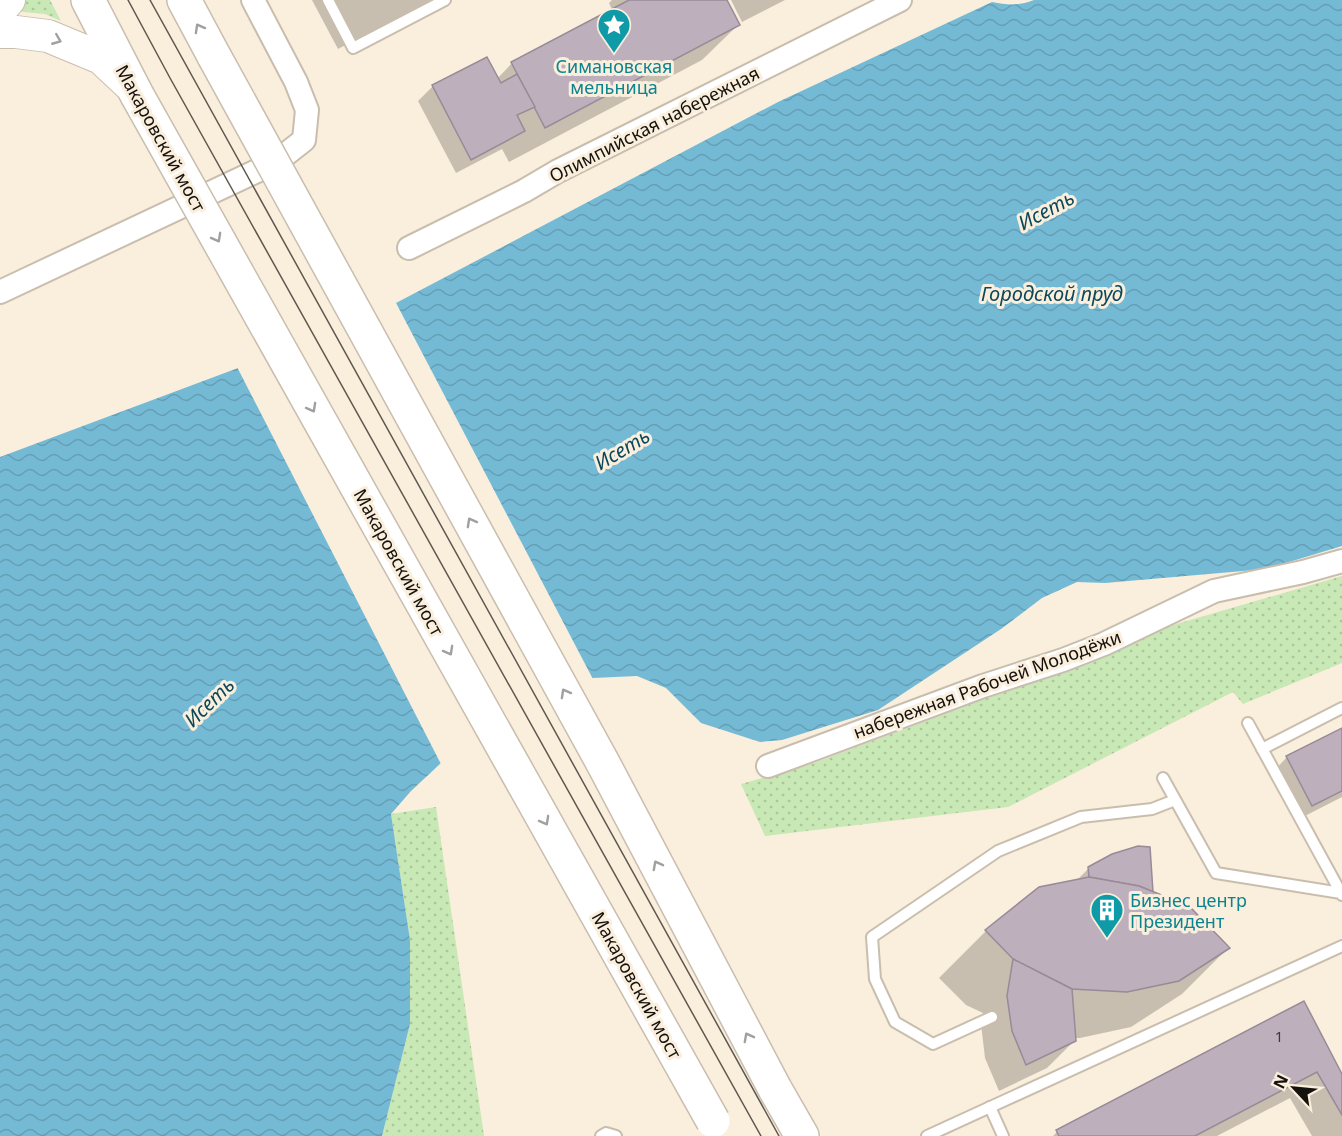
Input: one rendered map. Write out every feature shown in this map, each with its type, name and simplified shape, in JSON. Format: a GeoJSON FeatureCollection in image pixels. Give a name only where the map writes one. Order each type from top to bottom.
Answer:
{"type":"FeatureCollection","features":[{"type":"Feature","properties":{"kind":"main road","name":"Макаровский мост"},"geometry":{"type":"LineString","coordinates":[[88,0],[135,91],[718,1129]]}},
{"type":"Feature","properties":{"kind":"main road"},"geometry":{"type":"LineString","coordinates":[[183,0],[604,765],[802,1136]]}},
{"type":"Feature","properties":{"kind":"street"},"geometry":{"type":"LineString","coordinates":[[0,10],[9,0]]}},
{"type":"Feature","properties":{"kind":"street"},"geometry":{"type":"LineString","coordinates":[[0,292],[276,162],[304,140],[307,110],[296,82],[253,0]]}},
{"type":"Feature","properties":{"kind":"street","name":"Олимпийская набережная"},"geometry":{"type":"LineString","coordinates":[[409,248],[900,0]]}},
{"type":"Feature","properties":{"kind":"street"},"geometry":{"type":"LineString","coordinates":[[0,32],[48,36],[101,58],[135,91]]}},
{"type":"Feature","properties":{"kind":"street","name":"набережная Рабочей Молодёжи"},"geometry":{"type":"LineString","coordinates":[[768,766],[927,705],[1094,648],[1214,591],[1303,572],[1342,561]]}},
{"type":"Feature","properties":{"kind":"lane"},"geometry":{"type":"LineString","coordinates":[[328,0],[353,48],[445,0]]}},
{"type":"Feature","properties":{"kind":"lane"},"geometry":{"type":"LineString","coordinates":[[1262,749],[1342,708]]}},
{"type":"Feature","properties":{"kind":"lane"},"geometry":{"type":"LineString","coordinates":[[1248,723],[1342,894]]}},
{"type":"Feature","properties":{"kind":"lane"},"geometry":{"type":"LineString","coordinates":[[1163,778],[1216,873],[1342,894]]}},
{"type":"Feature","properties":{"kind":"lane"},"geometry":{"type":"LineString","coordinates":[[992,1017],[933,1044],[895,1022],[875,979],[872,937],[998,851],[1081,817],[1152,809],[1175,800]]}},
{"type":"Feature","properties":{"kind":"lane"},"geometry":{"type":"LineString","coordinates":[[927,1136],[1342,946]]}},
{"type":"Feature","properties":{"kind":"lane"},"geometry":{"type":"LineString","coordinates":[[990,1107],[1003,1136]]}},
{"type":"Feature","properties":{"kind":"lane"},"geometry":{"type":"LineString","coordinates":[[601,1136],[606,1133],[616,1136]]}},
{"type":"Feature","properties":{"kind":"green space"},"geometry":{"type":"Polygon","coordinates":[[[22,0],[50,0],[61,21],[45,14],[13,11],[22,0]]]}},
{"type":"Feature","properties":{"kind":"green space"},"geometry":{"type":"Polygon","coordinates":[[[1342,576],[1342,663],[1243,704],[1233,692],[1008,807],[765,836],[741,784],[814,763],[969,705],[1118,641],[1342,576]]]}},
{"type":"Feature","properties":{"kind":"green space"},"geometry":{"type":"Polygon","coordinates":[[[436,807],[484,1136],[382,1136],[410,1024],[410,940],[391,814],[436,807]]]}},
{"type":"Feature","properties":{"kind":"water","name":"Городской пруд"},"geometry":{"type":"Polygon","coordinates":[[[1034,0],[1342,0],[1342,546],[1266,569],[1105,583],[1077,582],[1042,598],[1001,629],[878,710],[782,740],[760,742],[701,723],[666,688],[637,676],[593,678],[441,763],[411,791],[391,814],[410,940],[410,1024],[382,1136],[0,1136],[0,457],[238,368],[396,303],[778,102],[992,2],[1013,4],[1034,0]]]}},
{"type":"Feature","properties":{"kind":"pier"},"geometry":{"type":"Polygon","coordinates":[[[395,301],[594,681],[442,766],[236,365],[395,301]]]}},
{"type":"Feature","properties":{"kind":"building"},"geometry":{"type":"Polygon","coordinates":[[[629,0],[727,0],[740,25],[545,128],[511,62],[629,0]]]}},
{"type":"Feature","properties":{"kind":"building"},"geometry":{"type":"Polygon","coordinates":[[[487,57],[501,83],[517,74],[535,107],[517,115],[525,131],[471,160],[432,85],[487,57]]]}},
{"type":"Feature","properties":{"kind":"building"},"geometry":{"type":"Polygon","coordinates":[[[1342,728],[1342,791],[1312,806],[1286,756],[1342,728]]]}},
{"type":"Feature","properties":{"kind":"building"},"geometry":{"type":"Polygon","coordinates":[[[1138,846],[1150,847],[1153,892],[1139,886],[1089,877],[1088,867],[1112,854],[1138,846]]]}},
{"type":"Feature","properties":{"kind":"building","name":"Бизнес центр Президент"},"geometry":{"type":"Polygon","coordinates":[[[1089,877],[1139,886],[1189,906],[1230,948],[1179,981],[1127,992],[1072,989],[1013,959],[985,930],[1039,887],[1089,877]]]}},
{"type":"Feature","properties":{"kind":"building"},"geometry":{"type":"Polygon","coordinates":[[[1013,959],[1072,989],[1076,1041],[1026,1065],[1012,1031],[1007,996],[1013,959]]]}},
{"type":"Feature","properties":{"kind":"building"},"geometry":{"type":"Polygon","coordinates":[[[1304,1001],[1342,1074],[1342,1115],[1317,1072],[1195,1136],[1059,1136],[1056,1130],[1304,1001]]]}},
{"type":"Feature","properties":{"kind":"tram line"},"geometry":{"type":"LineString","coordinates":[[128,0],[761,1136]]}},
{"type":"Feature","properties":{"kind":"tram line"},"geometry":{"type":"LineString","coordinates":[[150,0],[779,1136]]}},
{"type":"Feature","properties":{"kind":"place","name":"Симановская мельница"},"geometry":{"type":"Point","coordinates":[614,54]}},
{"type":"Feature","properties":{"kind":"place","name":"Бизнес центр Президент"},"geometry":{"type":"Point","coordinates":[1107,939]}},
{"type":"Feature","properties":{"kind":"water label","name":"Исеть"},"geometry":{"type":"Point","coordinates":[1046,210]}},
{"type":"Feature","properties":{"kind":"water label","name":"Исеть"},"geometry":{"type":"Point","coordinates":[622,449]}},
{"type":"Feature","properties":{"kind":"water label","name":"Исеть"},"geometry":{"type":"Point","coordinates":[209,702]}}]}
